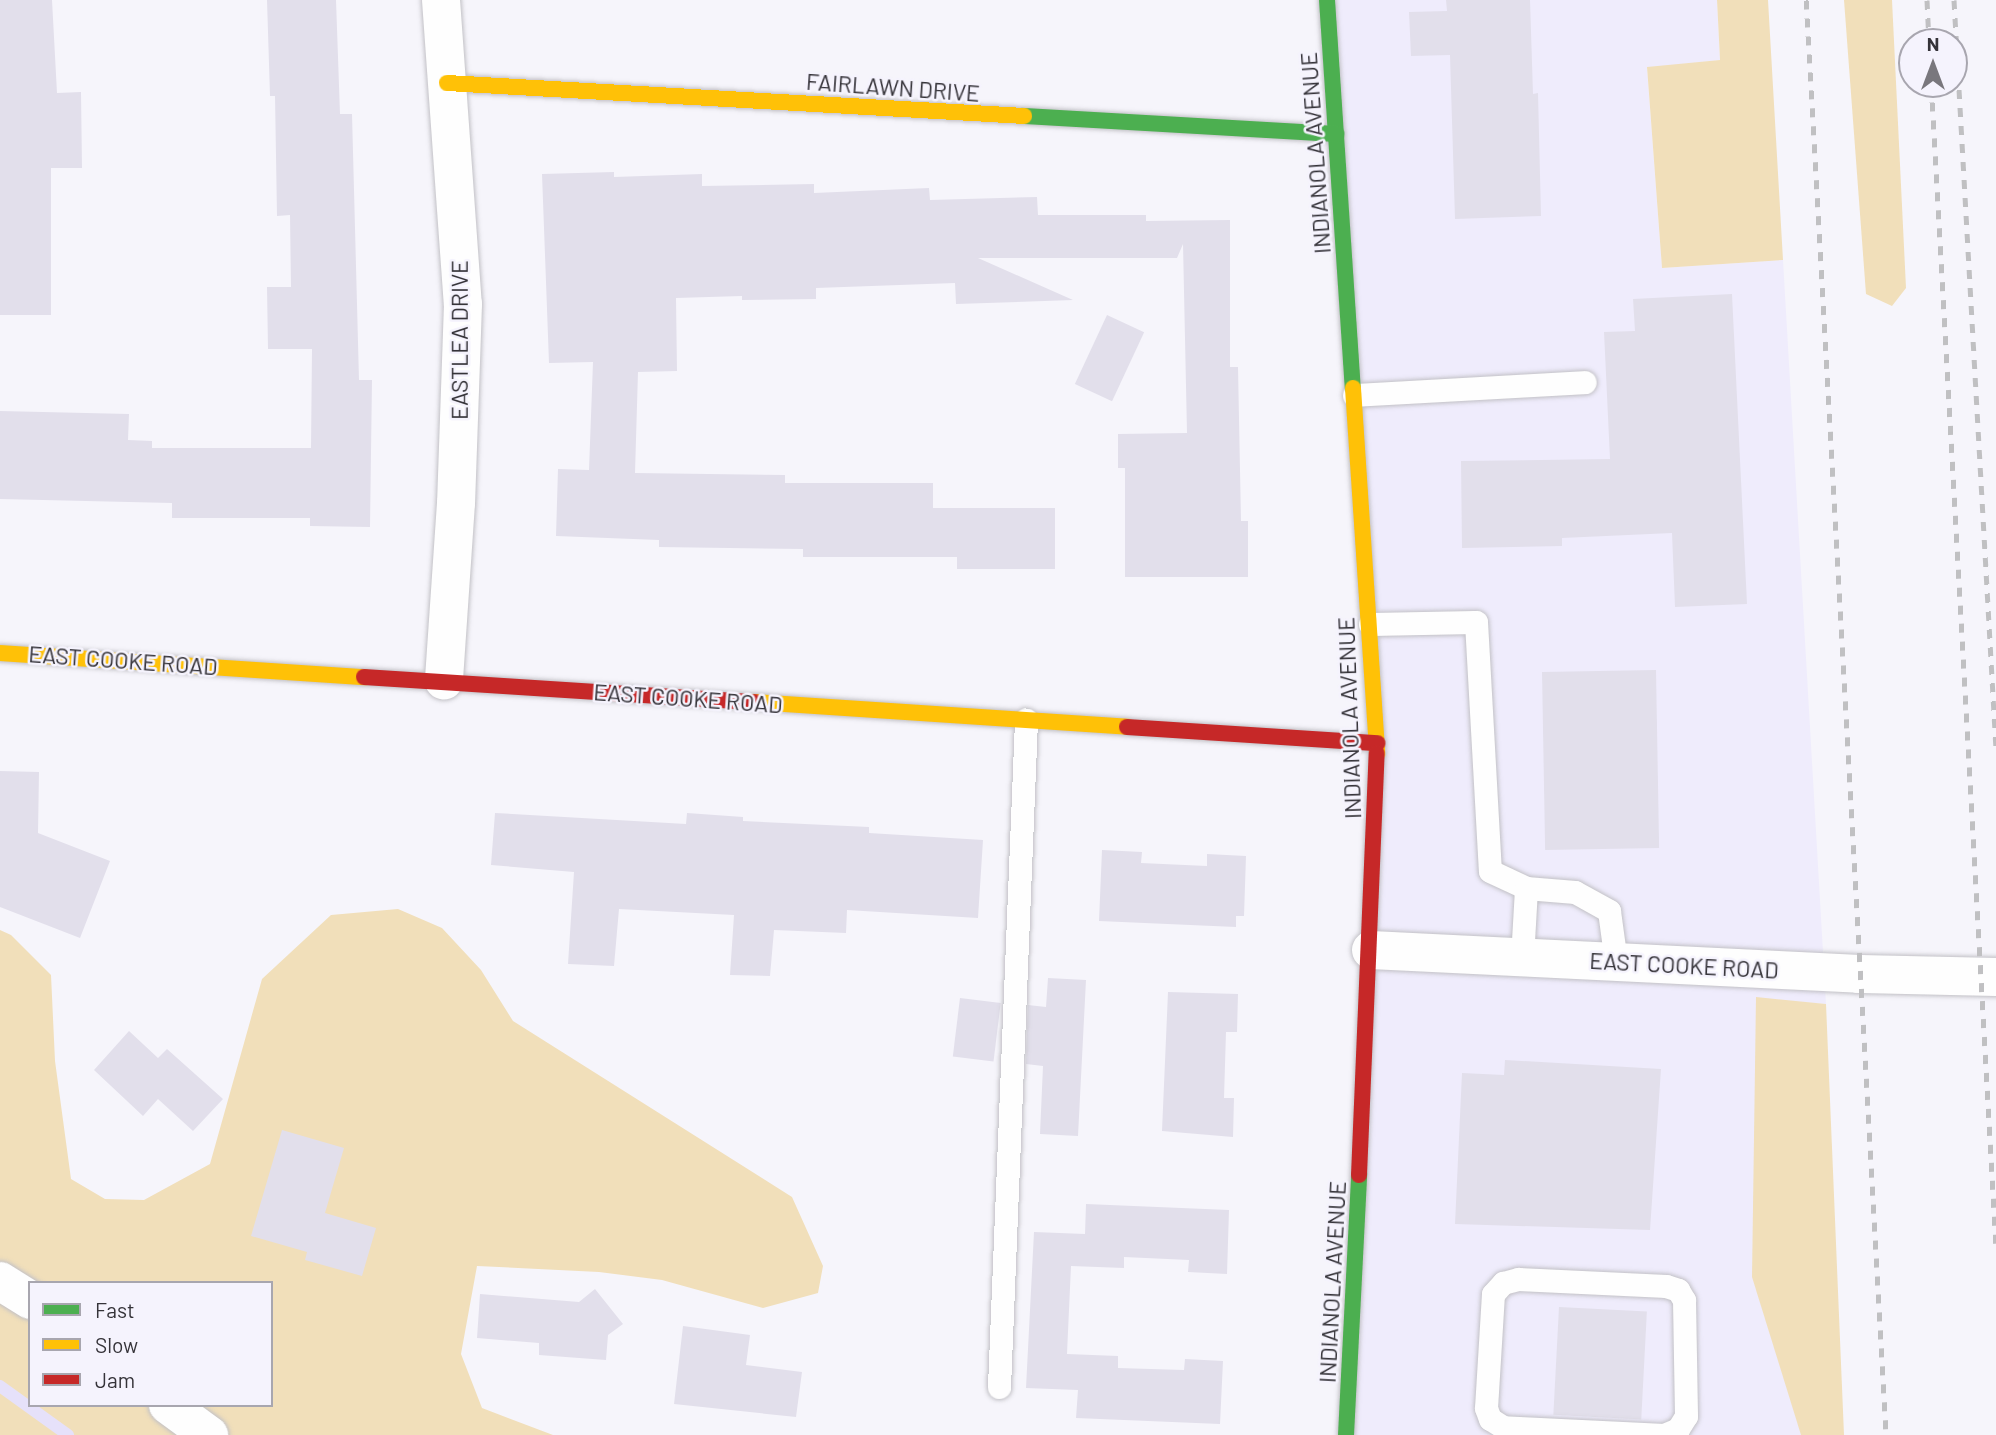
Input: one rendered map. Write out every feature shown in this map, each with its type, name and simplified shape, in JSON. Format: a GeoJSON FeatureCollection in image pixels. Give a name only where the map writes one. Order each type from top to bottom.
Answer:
{"type":"FeatureCollection","features":[{"type":"Feature","properties":{"kind":"main road","name":"INDIANOLA AVENUE"},"geometry":{"type":"LineString","coordinates":[[1327,0],[1377,743],[1371,950],[1346,1435]]}},
{"type":"Feature","properties":{"kind":"main road","name":"FAIRLAWN DRIVE"},"geometry":{"type":"LineString","coordinates":[[447,83],[1336,134]]}},
{"type":"Feature","properties":{"kind":"main road","name":"EAST COOKE ROAD"},"geometry":{"type":"LineString","coordinates":[[0,653],[1377,743]]}},
{"type":"Feature","properties":{"kind":"street","name":"EASTLEA DRIVE"},"geometry":{"type":"LineString","coordinates":[[441,0],[463,304],[456,503],[444,681]]}},
{"type":"Feature","properties":{"kind":"street","name":"EAST COOKE ROAD"},"geometry":{"type":"LineString","coordinates":[[1371,950],[1859,974],[1996,976]]}},
{"type":"Feature","properties":{"kind":"street"},"geometry":{"type":"LineString","coordinates":[[0,1281],[28,1299]]}},
{"type":"Feature","properties":{"kind":"street"},"geometry":{"type":"LineString","coordinates":[[172,1407],[209,1435]]}},
{"type":"Feature","properties":{"kind":"lane"},"geometry":{"type":"LineString","coordinates":[[1354,395],[1586,382]]}},
{"type":"Feature","properties":{"kind":"lane"},"geometry":{"type":"LineString","coordinates":[[1370,624],[1476,622],[1490,871],[1526,888],[1575,892],[1609,911],[1616,962]]}},
{"type":"Feature","properties":{"kind":"lane"},"geometry":{"type":"LineString","coordinates":[[999,1387],[1026,720]]}},
{"type":"Feature","properties":{"kind":"lane"},"geometry":{"type":"LineString","coordinates":[[1522,958],[1526,888]]}},
{"type":"Feature","properties":{"kind":"lane"},"geometry":{"type":"LineString","coordinates":[[1518,1279],[1666,1286],[1678,1290],[1685,1300],[1685,1416],[1678,1429],[1664,1435],[1503,1427],[1490,1419],[1486,1408],[1489,1350],[1493,1294],[1503,1283],[1518,1279]]}},
{"type":"Feature","properties":{"kind":"shaded area"},"geometry":{"type":"Polygon","coordinates":[[[1329,0],[1717,0],[1720,60],[1647,68],[1662,268],[1783,260],[1826,1004],[1756,998],[1801,1435],[1346,1435],[1379,739],[1329,0]]]}},
{"type":"Feature","properties":{"kind":"shaded area"},"geometry":{"type":"Polygon","coordinates":[[[1717,0],[1768,0],[1783,260],[1662,268],[1647,67],[1720,60],[1717,0]]]}},
{"type":"Feature","properties":{"kind":"shaded area"},"geometry":{"type":"Polygon","coordinates":[[[1844,0],[1892,0],[1906,288],[1892,306],[1866,294],[1844,0]]]}},
{"type":"Feature","properties":{"kind":"shaded area"},"geometry":{"type":"Polygon","coordinates":[[[398,909],[442,928],[481,970],[513,1021],[792,1197],[823,1266],[818,1293],[763,1308],[662,1280],[599,1272],[477,1266],[461,1354],[482,1408],[553,1435],[0,1435],[0,930],[11,935],[51,975],[55,1061],[71,1179],[105,1199],[144,1200],[210,1164],[262,979],[331,915],[398,909]]]}},
{"type":"Feature","properties":{"kind":"shaded area"},"geometry":{"type":"Polygon","coordinates":[[[1756,997],[1826,1004],[1844,1435],[1801,1435],[1752,1277],[1756,997]]]}},
{"type":"Feature","properties":{"kind":"building"},"geometry":{"type":"Polygon","coordinates":[[[0,0],[52,0],[57,93],[81,92],[82,168],[51,168],[51,315],[0,315],[0,0]]]}},
{"type":"Feature","properties":{"kind":"building"},"geometry":{"type":"Polygon","coordinates":[[[267,0],[336,0],[340,114],[352,114],[359,380],[372,380],[370,527],[310,526],[310,518],[172,518],[172,503],[0,499],[0,411],[129,414],[128,440],[152,441],[152,448],[311,448],[312,349],[268,349],[267,287],[291,287],[290,215],[277,216],[275,96],[270,96],[267,0]]]}},
{"type":"Feature","properties":{"kind":"building"},"geometry":{"type":"Polygon","coordinates":[[[1446,0],[1530,0],[1533,94],[1538,93],[1541,216],[1455,219],[1450,55],[1411,56],[1409,12],[1447,11],[1446,0]]]}},
{"type":"Feature","properties":{"kind":"building"},"geometry":{"type":"Polygon","coordinates":[[[614,172],[614,177],[702,174],[702,186],[814,184],[814,193],[929,188],[930,200],[1037,197],[1038,215],[1146,215],[1146,221],[1230,220],[1230,367],[1238,367],[1241,521],[1248,521],[1248,577],[1125,577],[1125,468],[1118,468],[1118,434],[1187,433],[1183,244],[1177,258],[978,258],[1073,300],[956,304],[955,283],[816,288],[816,299],[742,300],[742,296],[676,298],[677,371],[638,372],[635,473],[785,475],[785,483],[933,483],[933,508],[1055,508],[1055,569],[957,569],[957,557],[803,557],[803,549],[659,547],[659,540],[556,536],[558,469],[589,470],[593,362],[549,363],[542,174],[614,172]]]}},
{"type":"Feature","properties":{"kind":"building"},"geometry":{"type":"Polygon","coordinates":[[[1732,294],[1747,604],[1675,607],[1672,533],[1562,538],[1562,546],[1462,548],[1461,461],[1610,459],[1604,332],[1635,331],[1633,299],[1732,294]]]}},
{"type":"Feature","properties":{"kind":"building"},"geometry":{"type":"Polygon","coordinates":[[[1107,315],[1144,332],[1112,401],[1075,384],[1107,315]]]}},
{"type":"Feature","properties":{"kind":"building"},"geometry":{"type":"Polygon","coordinates":[[[1656,670],[1659,848],[1545,850],[1542,672],[1656,670]]]}},
{"type":"Feature","properties":{"kind":"building"},"geometry":{"type":"Polygon","coordinates":[[[0,771],[39,772],[38,833],[110,861],[80,938],[0,907],[0,771]]]}},
{"type":"Feature","properties":{"kind":"building"},"geometry":{"type":"Polygon","coordinates":[[[495,813],[686,824],[687,813],[743,817],[743,821],[869,827],[869,833],[983,840],[978,918],[847,910],[846,933],[774,930],[770,976],[730,975],[734,915],[619,909],[614,966],[568,964],[574,872],[491,865],[495,813]]]}},
{"type":"Feature","properties":{"kind":"building"},"geometry":{"type":"Polygon","coordinates":[[[1102,850],[1142,852],[1141,863],[1207,866],[1207,854],[1246,856],[1244,916],[1236,916],[1236,927],[1099,921],[1102,850]]]}},
{"type":"Feature","properties":{"kind":"building"},"geometry":{"type":"Polygon","coordinates":[[[1048,978],[1086,980],[1078,1136],[1040,1134],[1043,1066],[1026,1064],[1028,1005],[1046,1007],[1048,978]]]}},
{"type":"Feature","properties":{"kind":"building"},"geometry":{"type":"Polygon","coordinates":[[[1168,992],[1238,994],[1237,1032],[1226,1032],[1224,1098],[1234,1098],[1233,1137],[1162,1131],[1168,992]]]}},
{"type":"Feature","properties":{"kind":"building"},"geometry":{"type":"Polygon","coordinates":[[[960,998],[1001,1003],[994,1062],[953,1057],[960,998]]]}},
{"type":"Feature","properties":{"kind":"building"},"geometry":{"type":"Polygon","coordinates":[[[129,1031],[158,1058],[167,1049],[223,1099],[193,1131],[158,1099],[143,1116],[94,1070],[129,1031]]]}},
{"type":"Feature","properties":{"kind":"building"},"geometry":{"type":"Polygon","coordinates":[[[1505,1060],[1661,1069],[1650,1230],[1455,1224],[1462,1073],[1504,1075],[1505,1060]]]}},
{"type":"Feature","properties":{"kind":"building"},"geometry":{"type":"Polygon","coordinates":[[[282,1130],[344,1148],[325,1213],[376,1228],[362,1276],[305,1260],[307,1252],[251,1236],[282,1130]]]}},
{"type":"Feature","properties":{"kind":"building"},"geometry":{"type":"Polygon","coordinates":[[[1086,1204],[1229,1210],[1227,1274],[1188,1272],[1189,1260],[1124,1257],[1124,1268],[1071,1266],[1067,1354],[1118,1356],[1118,1368],[1184,1370],[1185,1359],[1223,1361],[1220,1424],[1076,1418],[1078,1390],[1026,1388],[1034,1232],[1085,1234],[1086,1204]]]}},
{"type":"Feature","properties":{"kind":"building"},"geometry":{"type":"Polygon","coordinates":[[[595,1289],[623,1324],[608,1335],[606,1360],[539,1355],[539,1343],[477,1338],[480,1294],[579,1302],[595,1289]]]}},
{"type":"Feature","properties":{"kind":"building"},"geometry":{"type":"Polygon","coordinates":[[[1559,1307],[1647,1312],[1641,1419],[1553,1415],[1559,1307]]]}},
{"type":"Feature","properties":{"kind":"building"},"geometry":{"type":"Polygon","coordinates":[[[683,1326],[750,1335],[746,1365],[802,1372],[796,1417],[674,1404],[683,1326]]]}},
{"type":"Feature","properties":{"kind":"waterway"},"geometry":{"type":"LineString","coordinates":[[0,1386],[28,1406]]}},
{"type":"Feature","properties":{"kind":"waterway"},"geometry":{"type":"LineString","coordinates":[[29,1407],[68,1435]]}},
{"type":"Feature","properties":{"kind":"railway"},"geometry":{"type":"LineString","coordinates":[[1806,0],[1886,1435]]}},
{"type":"Feature","properties":{"kind":"railway"},"geometry":{"type":"LineString","coordinates":[[1927,0],[1928,28]]}},
{"type":"Feature","properties":{"kind":"railway"},"geometry":{"type":"LineString","coordinates":[[1954,0],[1996,750]]}},
{"type":"Feature","properties":{"kind":"railway"},"geometry":{"type":"LineString","coordinates":[[1932,98],[1996,1244]]}},
{"type":"Feature","properties":{"kind":"traffic: fast"},"geometry":{"type":"LineString","coordinates":[[1327,0],[1353,388]]}},
{"type":"Feature","properties":{"kind":"traffic: fast"},"geometry":{"type":"LineString","coordinates":[[1024,116],[1336,134]]}},
{"type":"Feature","properties":{"kind":"traffic: fast"},"geometry":{"type":"LineString","coordinates":[[1346,1435],[1359,1175]]}},
{"type":"Feature","properties":{"kind":"traffic: slow"},"geometry":{"type":"LineString","coordinates":[[447,83],[1024,116]]}},
{"type":"Feature","properties":{"kind":"traffic: slow"},"geometry":{"type":"LineString","coordinates":[[1353,388],[1377,753]]}},
{"type":"Feature","properties":{"kind":"traffic: slow"},"geometry":{"type":"LineString","coordinates":[[0,653],[364,677]]}},
{"type":"Feature","properties":{"kind":"traffic: slow"},"geometry":{"type":"LineString","coordinates":[[755,702],[1127,727]]}},
{"type":"Feature","properties":{"kind":"traffic: jam"},"geometry":{"type":"LineString","coordinates":[[364,677],[755,702]]}},
{"type":"Feature","properties":{"kind":"traffic: jam"},"geometry":{"type":"LineString","coordinates":[[1127,727],[1377,743]]}},
{"type":"Feature","properties":{"kind":"traffic: jam"},"geometry":{"type":"LineString","coordinates":[[1359,1175],[1377,753]]}}]}
